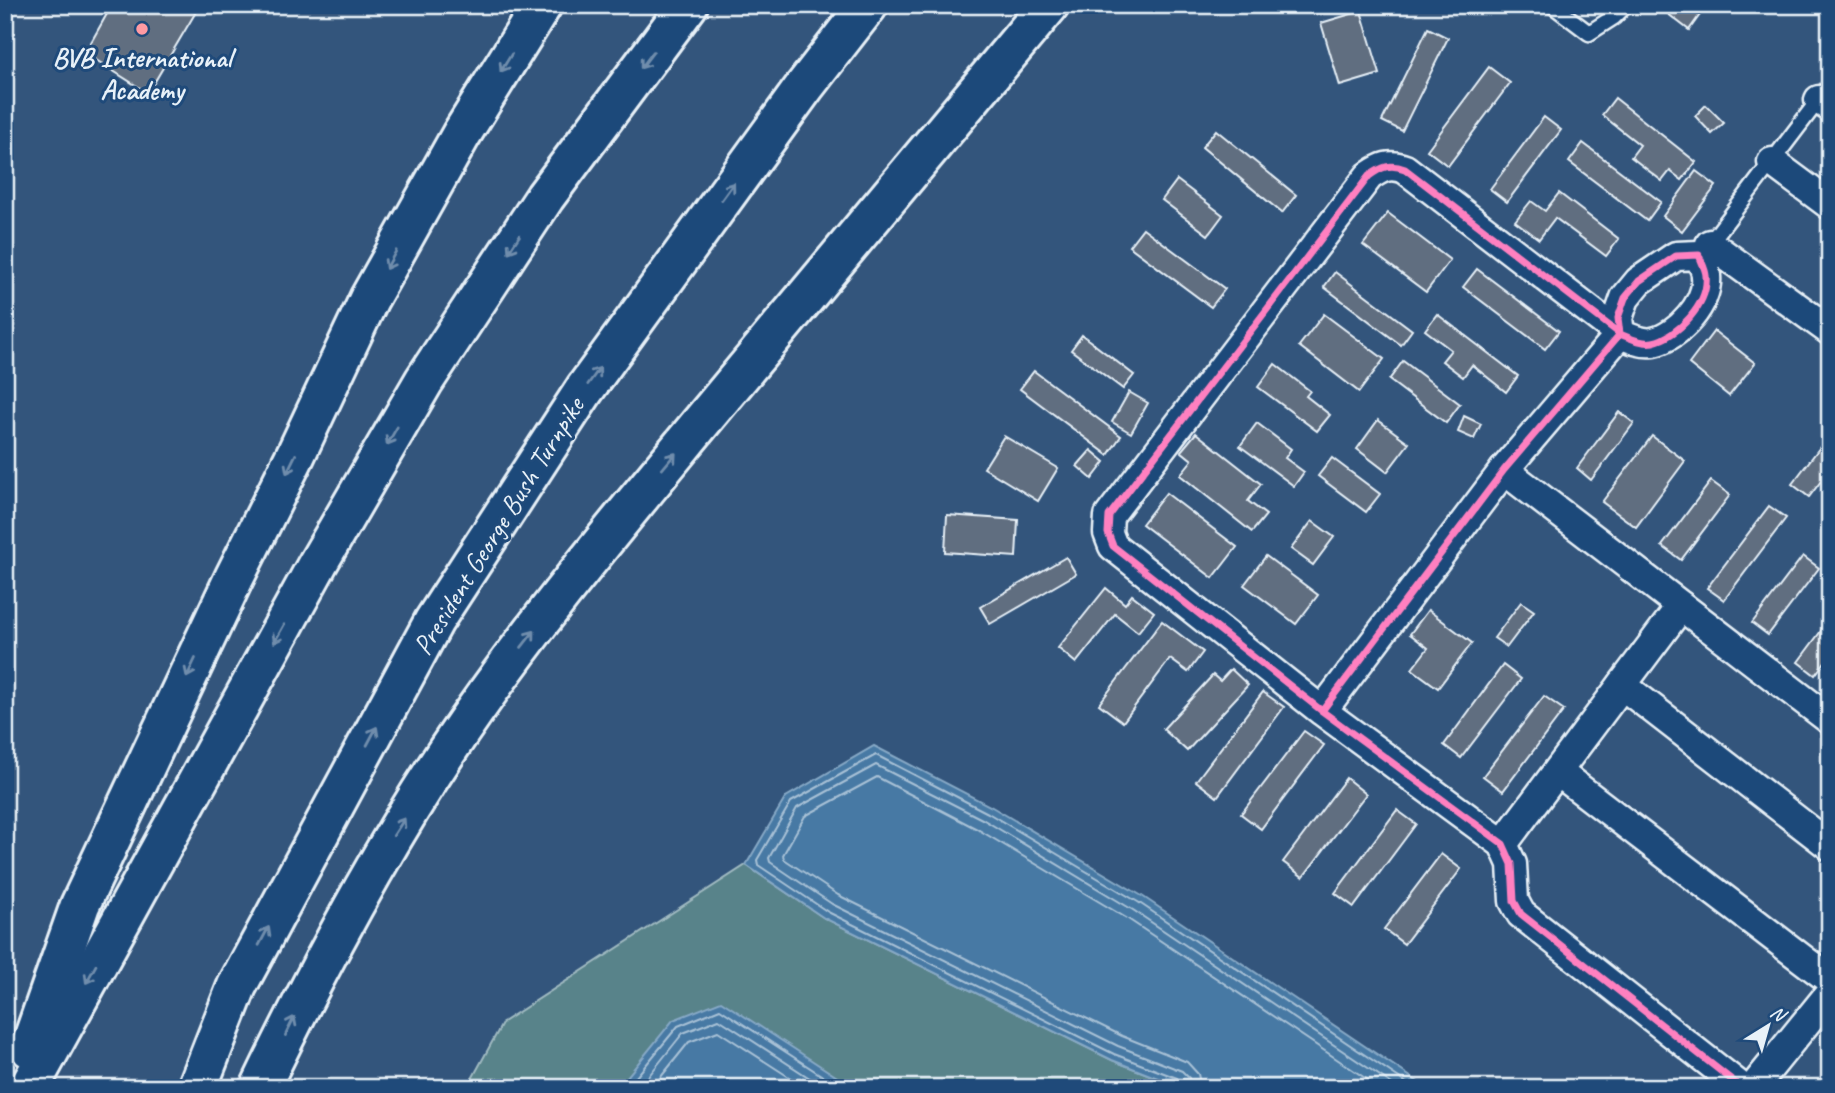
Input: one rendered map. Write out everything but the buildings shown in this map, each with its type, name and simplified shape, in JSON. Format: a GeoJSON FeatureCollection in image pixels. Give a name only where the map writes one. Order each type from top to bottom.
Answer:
{"type":"FeatureCollection","features":[{"type":"Feature","properties":{"kind":"highway"},"geometry":{"type":"LineString","coordinates":[[16,1088],[80,905],[369,299],[461,135],[542,5]]}},
{"type":"Feature","properties":{"kind":"highway"},"geometry":{"type":"LineString","coordinates":[[29,1088],[318,563],[424,381],[545,197],[688,5]]}},
{"type":"Feature","properties":{"kind":"highway","name":"President George Bush Turnpike"},"geometry":{"type":"LineString","coordinates":[[197,1088],[237,986],[434,621],[585,389],[867,5]]}},
{"type":"Feature","properties":{"kind":"highway"},"geometry":{"type":"LineString","coordinates":[[260,1088],[297,1012],[386,846],[513,657],[621,519],[1049,5]]}},
{"type":"Feature","properties":{"kind":"street"},"geometry":{"type":"LineString","coordinates":[[1772,162],[1830,205]]}},
{"type":"Feature","properties":{"kind":"street"},"geometry":{"type":"LineString","coordinates":[[1704,250],[1704,296],[1694,312],[1674,331],[1650,343],[1637,341],[1620,334],[1405,169],[1394,165],[1381,168],[1369,176],[1109,516],[1108,533],[1113,546],[1321,711],[1503,844],[1512,864],[1514,901],[1521,914],[1742,1088]]}},
{"type":"Feature","properties":{"kind":"street"},"geometry":{"type":"LineString","coordinates":[[1321,711],[1504,470],[1620,334],[1618,318],[1625,298],[1639,281],[1676,256],[1704,250],[1830,331]]}},
{"type":"Feature","properties":{"kind":"street"},"geometry":{"type":"LineString","coordinates":[[1504,470],[1830,720]]}},
{"type":"Feature","properties":{"kind":"street"},"geometry":{"type":"LineString","coordinates":[[1503,844],[1681,606]]}},
{"type":"Feature","properties":{"kind":"street"},"geometry":{"type":"LineString","coordinates":[[1622,685],[1830,846]]}},
{"type":"Feature","properties":{"kind":"street"},"geometry":{"type":"LineString","coordinates":[[1558,772],[1830,980]]}},
{"type":"Feature","properties":{"kind":"street"},"geometry":{"type":"LineString","coordinates":[[1753,1088],[1830,993]]}},
{"type":"Feature","properties":{"kind":"lane"},"geometry":{"type":"LineString","coordinates":[[1552,5],[1589,33],[1614,17],[1626,5]]}},
{"type":"Feature","properties":{"kind":"lane"},"geometry":{"type":"LineString","coordinates":[[1704,250],[1826,97]]}},
{"type":"Feature","properties":{"kind":"green space"},"geometry":{"type":"Polygon","coordinates":[[[746,865],[824,918],[1112,1060],[1183,1088],[467,1088],[503,1022],[746,865]]]}},
{"type":"Feature","properties":{"kind":"water"},"geometry":{"type":"Polygon","coordinates":[[[874,746],[992,807],[1142,896],[1427,1088],[1183,1088],[1112,1060],[824,918],[746,865],[786,797],[874,746]]]}},
{"type":"Feature","properties":{"kind":"water"},"geometry":{"type":"Polygon","coordinates":[[[721,1001],[854,1088],[618,1088],[673,1020],[721,1001]]]}},
{"type":"Feature","properties":{"kind":"cycle path"},"geometry":{"type":"LineString","coordinates":[[1322,711],[1504,470],[1620,334],[1618,318],[1625,298],[1639,281],[1676,256],[1699,255],[1706,274],[1706,286],[1703,297],[1690,317],[1663,339],[1653,342],[1636,340],[1620,334],[1405,169],[1395,166],[1382,168],[1369,176],[1109,516],[1108,533],[1113,546],[1322,711],[1503,844],[1512,864],[1514,901],[1521,914],[1742,1088]]}},
{"type":"Feature","properties":{"kind":"place","name":"BVB International Academy"},"geometry":{"type":"Point","coordinates":[142,29]}}]}
